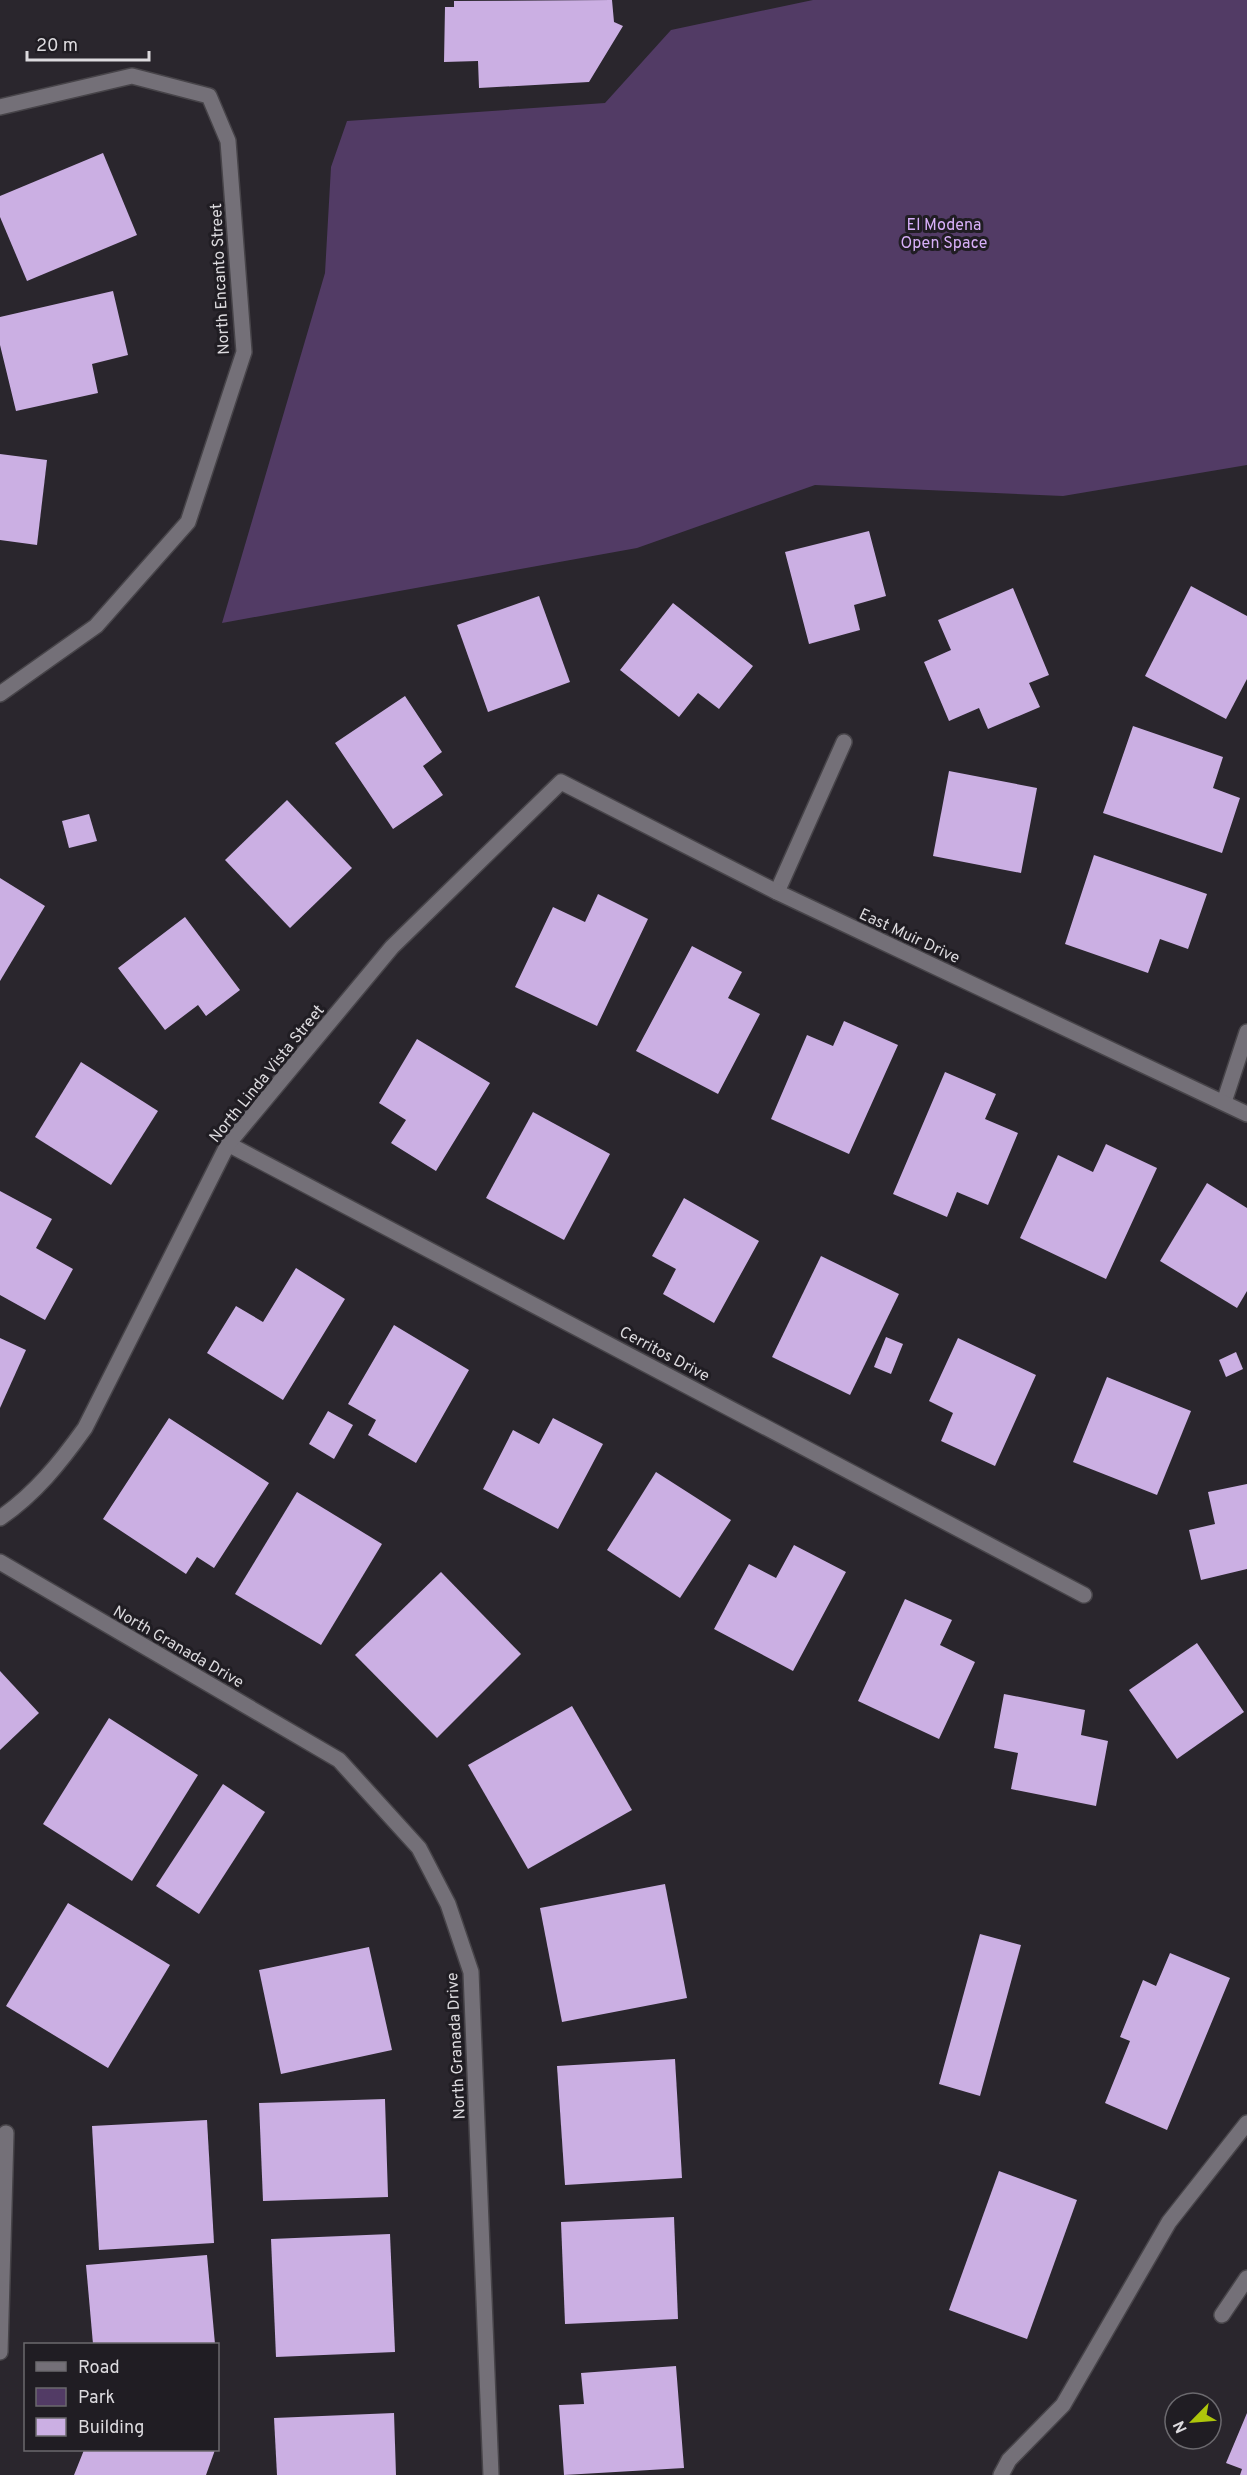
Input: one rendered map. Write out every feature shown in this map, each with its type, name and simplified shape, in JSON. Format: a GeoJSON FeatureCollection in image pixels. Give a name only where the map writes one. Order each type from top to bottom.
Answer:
{"type":"FeatureCollection","features":[{"type":"Feature","properties":{"kind":"street","name":"North Encanto Street"},"geometry":{"type":"LineString","coordinates":[[0,107],[132,76],[209,96],[228,141],[244,352],[188,522],[96,626],[0,694]]}},
{"type":"Feature","properties":{"kind":"street"},"geometry":{"type":"LineString","coordinates":[[777,892],[844,742]]}},
{"type":"Feature","properties":{"kind":"street","name":"East Muir Drive"},"geometry":{"type":"LineString","coordinates":[[561,782],[777,892],[1247,1114]]}},
{"type":"Feature","properties":{"kind":"street","name":"North Linda Vista Street"},"geometry":{"type":"LineString","coordinates":[[0,1518],[22,1503],[56,1469],[85,1428],[228,1144],[392,947],[561,782]]}},
{"type":"Feature","properties":{"kind":"street"},"geometry":{"type":"LineString","coordinates":[[1224,1102],[1247,1032]]}},
{"type":"Feature","properties":{"kind":"street","name":"Cerritos Drive"},"geometry":{"type":"LineString","coordinates":[[228,1144],[1084,1594]]}},
{"type":"Feature","properties":{"kind":"street","name":"North Granada Drive"},"geometry":{"type":"LineString","coordinates":[[0,1562],[339,1760],[419,1848],[424,1857],[448,1904],[471,1972],[491,2475]]}},
{"type":"Feature","properties":{"kind":"street"},"geometry":{"type":"LineString","coordinates":[[1001,2475],[1010,2460],[1063,2405],[1168,2222],[1247,2123]]}},
{"type":"Feature","properties":{"kind":"street"},"geometry":{"type":"LineString","coordinates":[[0,2352],[6,2133]]}},
{"type":"Feature","properties":{"kind":"street"},"geometry":{"type":"LineString","coordinates":[[1222,2315],[1247,2278]]}},
{"type":"Feature","properties":{"kind":"green space","name":"El Modena Open Space"},"geometry":{"type":"Polygon","coordinates":[[[813,0],[1247,0],[1247,465],[1063,496],[815,485],[637,548],[222,623],[325,273],[331,167],[347,121],[605,103],[671,30],[813,0]]]}},
{"type":"Feature","properties":{"kind":"building"},"geometry":{"type":"Polygon","coordinates":[[[612,0],[614,22],[623,26],[589,82],[479,88],[478,61],[444,62],[445,7],[454,7],[454,1],[612,0]]]}},
{"type":"Feature","properties":{"kind":"building"},"geometry":{"type":"Polygon","coordinates":[[[103,153],[137,235],[27,281],[0,217],[0,196],[103,153]]]}},
{"type":"Feature","properties":{"kind":"building"},"geometry":{"type":"Polygon","coordinates":[[[113,291],[128,355],[92,364],[98,393],[16,411],[0,345],[0,317],[113,291]]]}},
{"type":"Feature","properties":{"kind":"building"},"geometry":{"type":"Polygon","coordinates":[[[0,454],[47,460],[37,545],[0,540],[0,454]]]}},
{"type":"Feature","properties":{"kind":"building"},"geometry":{"type":"Polygon","coordinates":[[[869,531],[886,596],[854,605],[860,630],[809,644],[785,552],[869,531]]]}},
{"type":"Feature","properties":{"kind":"building"},"geometry":{"type":"Polygon","coordinates":[[[1191,586],[1247,616],[1247,679],[1226,719],[1145,676],[1191,586]]]}},
{"type":"Feature","properties":{"kind":"building"},"geometry":{"type":"Polygon","coordinates":[[[1013,588],[1049,675],[1029,683],[1040,707],[988,729],[979,708],[949,721],[924,662],[951,650],[938,620],[1013,588]]]}},
{"type":"Feature","properties":{"kind":"building"},"geometry":{"type":"Polygon","coordinates":[[[539,596],[570,682],[488,712],[457,625],[539,596]]]}},
{"type":"Feature","properties":{"kind":"building"},"geometry":{"type":"Polygon","coordinates":[[[673,603],[753,666],[719,709],[698,693],[679,717],[620,670],[673,603]]]}},
{"type":"Feature","properties":{"kind":"building"},"geometry":{"type":"Polygon","coordinates":[[[405,696],[442,752],[423,766],[443,795],[393,829],[335,743],[405,696]]]}},
{"type":"Feature","properties":{"kind":"building"},"geometry":{"type":"Polygon","coordinates":[[[1133,726],[1223,757],[1213,788],[1240,798],[1222,853],[1103,813],[1133,726]]]}},
{"type":"Feature","properties":{"kind":"building"},"geometry":{"type":"Polygon","coordinates":[[[949,771],[1037,788],[1021,873],[933,856],[949,771]]]}},
{"type":"Feature","properties":{"kind":"building"},"geometry":{"type":"Polygon","coordinates":[[[287,800],[352,868],[290,928],[225,860],[287,800]]]}},
{"type":"Feature","properties":{"kind":"building"},"geometry":{"type":"Polygon","coordinates":[[[89,814],[97,841],[69,848],[62,821],[89,814]]]}},
{"type":"Feature","properties":{"kind":"building"},"geometry":{"type":"Polygon","coordinates":[[[1094,855],[1207,894],[1188,949],[1160,939],[1148,973],[1065,944],[1094,855]]]}},
{"type":"Feature","properties":{"kind":"building"},"geometry":{"type":"Polygon","coordinates":[[[0,878],[45,906],[0,981],[0,878]]]}},
{"type":"Feature","properties":{"kind":"building"},"geometry":{"type":"Polygon","coordinates":[[[598,894],[648,919],[597,1026],[515,987],[553,907],[585,922],[598,894]]]}},
{"type":"Feature","properties":{"kind":"building"},"geometry":{"type":"Polygon","coordinates":[[[185,917],[240,990],[206,1016],[198,1005],[165,1030],[118,968],[185,917]]]}},
{"type":"Feature","properties":{"kind":"building"},"geometry":{"type":"Polygon","coordinates":[[[692,946],[742,972],[728,998],[760,1014],[718,1094],[636,1051],[692,946]]]}},
{"type":"Feature","properties":{"kind":"building"},"geometry":{"type":"Polygon","coordinates":[[[844,1021],[898,1045],[849,1154],[771,1119],[807,1035],[833,1046],[844,1021]]]}},
{"type":"Feature","properties":{"kind":"building"},"geometry":{"type":"Polygon","coordinates":[[[417,1039],[490,1083],[436,1171],[391,1143],[406,1120],[379,1103],[417,1039]]]}},
{"type":"Feature","properties":{"kind":"building"},"geometry":{"type":"Polygon","coordinates":[[[81,1062],[158,1111],[111,1185],[35,1137],[81,1062]]]}},
{"type":"Feature","properties":{"kind":"building"},"geometry":{"type":"Polygon","coordinates":[[[945,1072],[996,1094],[985,1119],[1018,1133],[988,1205],[957,1192],[947,1217],[893,1194],[945,1072]]]}},
{"type":"Feature","properties":{"kind":"building"},"geometry":{"type":"Polygon","coordinates":[[[533,1112],[610,1154],[564,1240],[486,1198],[533,1112]]]}},
{"type":"Feature","properties":{"kind":"building"},"geometry":{"type":"Polygon","coordinates":[[[1106,1144],[1157,1168],[1106,1279],[1020,1238],[1058,1155],[1093,1172],[1106,1144]]]}},
{"type":"Feature","properties":{"kind":"building"},"geometry":{"type":"Polygon","coordinates":[[[1207,1183],[1247,1208],[1247,1291],[1237,1308],[1160,1261],[1207,1183]]]}},
{"type":"Feature","properties":{"kind":"building"},"geometry":{"type":"Polygon","coordinates":[[[0,1191],[52,1219],[36,1248],[73,1269],[45,1320],[0,1295],[0,1191]]]}},
{"type":"Feature","properties":{"kind":"building"},"geometry":{"type":"Polygon","coordinates":[[[684,1198],[759,1241],[714,1323],[663,1294],[676,1269],[652,1256],[684,1198]]]}},
{"type":"Feature","properties":{"kind":"building"},"geometry":{"type":"Polygon","coordinates":[[[821,1256],[899,1294],[850,1395],[772,1357],[821,1256]]]}},
{"type":"Feature","properties":{"kind":"building"},"geometry":{"type":"Polygon","coordinates":[[[296,1268],[345,1299],[283,1400],[207,1353],[236,1306],[263,1322],[296,1268]]]}},
{"type":"Feature","properties":{"kind":"building"},"geometry":{"type":"Polygon","coordinates":[[[394,1325],[469,1370],[416,1463],[368,1435],[376,1420],[348,1404],[394,1325]]]}},
{"type":"Feature","properties":{"kind":"building"},"geometry":{"type":"Polygon","coordinates":[[[886,1337],[903,1344],[891,1374],[874,1367],[886,1337]]]}},
{"type":"Feature","properties":{"kind":"building"},"geometry":{"type":"Polygon","coordinates":[[[0,1338],[26,1350],[0,1408],[0,1338]]]}},
{"type":"Feature","properties":{"kind":"building"},"geometry":{"type":"Polygon","coordinates":[[[958,1338],[1036,1375],[995,1466],[941,1441],[953,1413],[929,1401],[958,1338]]]}},
{"type":"Feature","properties":{"kind":"building"},"geometry":{"type":"Polygon","coordinates":[[[1236,1352],[1243,1369],[1226,1377],[1219,1360],[1236,1352]]]}},
{"type":"Feature","properties":{"kind":"building"},"geometry":{"type":"Polygon","coordinates":[[[1107,1377],[1191,1411],[1157,1495],[1073,1462],[1107,1377]]]}},
{"type":"Feature","properties":{"kind":"building"},"geometry":{"type":"Polygon","coordinates":[[[328,1411],[353,1425],[334,1459],[309,1444],[328,1411]]]}},
{"type":"Feature","properties":{"kind":"building"},"geometry":{"type":"Polygon","coordinates":[[[169,1418],[269,1483],[214,1568],[197,1557],[186,1574],[103,1519],[169,1418]]]}},
{"type":"Feature","properties":{"kind":"building"},"geometry":{"type":"Polygon","coordinates":[[[553,1418],[603,1444],[558,1529],[483,1489],[513,1430],[539,1444],[553,1418]]]}},
{"type":"Feature","properties":{"kind":"building"},"geometry":{"type":"Polygon","coordinates":[[[656,1472],[731,1520],[680,1598],[607,1550],[656,1472]]]}},
{"type":"Feature","properties":{"kind":"building"},"geometry":{"type":"Polygon","coordinates":[[[1247,1484],[1247,1569],[1201,1580],[1189,1530],[1215,1524],[1208,1492],[1247,1484]]]}},
{"type":"Feature","properties":{"kind":"building"},"geometry":{"type":"Polygon","coordinates":[[[297,1492],[382,1544],[321,1645],[235,1594],[297,1492]]]}},
{"type":"Feature","properties":{"kind":"building"},"geometry":{"type":"Polygon","coordinates":[[[794,1545],[846,1572],[793,1671],[714,1629],[749,1564],[776,1578],[794,1545]]]}},
{"type":"Feature","properties":{"kind":"building"},"geometry":{"type":"Polygon","coordinates":[[[441,1572],[521,1654],[437,1738],[355,1655],[441,1572]]]}},
{"type":"Feature","properties":{"kind":"building"},"geometry":{"type":"Polygon","coordinates":[[[905,1599],[952,1620],[940,1645],[975,1662],[939,1739],[858,1701],[905,1599]]]}},
{"type":"Feature","properties":{"kind":"building"},"geometry":{"type":"Polygon","coordinates":[[[1197,1643],[1244,1712],[1177,1759],[1129,1690],[1197,1643]]]}},
{"type":"Feature","properties":{"kind":"building"},"geometry":{"type":"Polygon","coordinates":[[[0,1671],[39,1713],[0,1750],[0,1671]]]}},
{"type":"Feature","properties":{"kind":"building"},"geometry":{"type":"Polygon","coordinates":[[[1004,1694],[1085,1710],[1081,1735],[1108,1741],[1096,1806],[1011,1789],[1018,1753],[994,1748],[1004,1694]]]}},
{"type":"Feature","properties":{"kind":"building"},"geometry":{"type":"Polygon","coordinates":[[[572,1706],[632,1810],[528,1869],[468,1765],[572,1706]]]}},
{"type":"Feature","properties":{"kind":"building"},"geometry":{"type":"Polygon","coordinates":[[[109,1718],[198,1775],[132,1881],[43,1824],[109,1718]]]}},
{"type":"Feature","properties":{"kind":"building"},"geometry":{"type":"Polygon","coordinates":[[[223,1784],[265,1812],[199,1914],[156,1886],[223,1784]]]}},
{"type":"Feature","properties":{"kind":"building"},"geometry":{"type":"Polygon","coordinates":[[[665,1884],[687,1998],[562,2022],[540,1908],[665,1884]]]}},
{"type":"Feature","properties":{"kind":"building"},"geometry":{"type":"Polygon","coordinates":[[[68,1903],[170,1965],[108,2068],[6,2006],[68,1903]]]}},
{"type":"Feature","properties":{"kind":"building"},"geometry":{"type":"Polygon","coordinates":[[[980,1934],[1021,1945],[980,2096],[939,2084],[980,1934]]]}},
{"type":"Feature","properties":{"kind":"building"},"geometry":{"type":"Polygon","coordinates":[[[369,1947],[392,2050],[281,2074],[259,1970],[369,1947]]]}},
{"type":"Feature","properties":{"kind":"building"},"geometry":{"type":"Polygon","coordinates":[[[1170,1953],[1230,1978],[1167,2130],[1105,2103],[1130,2041],[1120,2037],[1143,1980],[1156,1986],[1170,1953]]]}},
{"type":"Feature","properties":{"kind":"building"},"geometry":{"type":"Polygon","coordinates":[[[675,2059],[682,2178],[565,2185],[557,2066],[675,2059]]]}},
{"type":"Feature","properties":{"kind":"building"},"geometry":{"type":"Polygon","coordinates":[[[385,2099],[388,2197],[263,2201],[259,2103],[385,2099]]]}},
{"type":"Feature","properties":{"kind":"building"},"geometry":{"type":"Polygon","coordinates":[[[207,2120],[214,2243],[99,2250],[92,2126],[207,2120]]]}},
{"type":"Feature","properties":{"kind":"building"},"geometry":{"type":"Polygon","coordinates":[[[999,2171],[1077,2200],[1027,2339],[949,2310],[999,2171]]]}},
{"type":"Feature","properties":{"kind":"building"},"geometry":{"type":"Polygon","coordinates":[[[674,2217],[678,2319],[565,2324],[561,2222],[674,2217]]]}},
{"type":"Feature","properties":{"kind":"building"},"geometry":{"type":"Polygon","coordinates":[[[390,2234],[395,2352],[276,2357],[271,2239],[390,2234]]]}},
{"type":"Feature","properties":{"kind":"building"},"geometry":{"type":"Polygon","coordinates":[[[207,2255],[215,2343],[93,2343],[86,2265],[207,2255]]]}},
{"type":"Feature","properties":{"kind":"building"},"geometry":{"type":"Polygon","coordinates":[[[676,2366],[684,2468],[564,2475],[559,2405],[584,2404],[581,2373],[676,2366]]]}},
{"type":"Feature","properties":{"kind":"building"},"geometry":{"type":"Polygon","coordinates":[[[394,2413],[396,2475],[277,2475],[274,2418],[394,2413]]]}},
{"type":"Feature","properties":{"kind":"building"},"geometry":{"type":"Polygon","coordinates":[[[1247,2413],[1247,2475],[1240,2475],[1242,2469],[1226,2463],[1247,2413]]]}},
{"type":"Feature","properties":{"kind":"building"},"geometry":{"type":"Polygon","coordinates":[[[84,2451],[215,2451],[206,2475],[74,2475],[84,2451]]]}}]}
